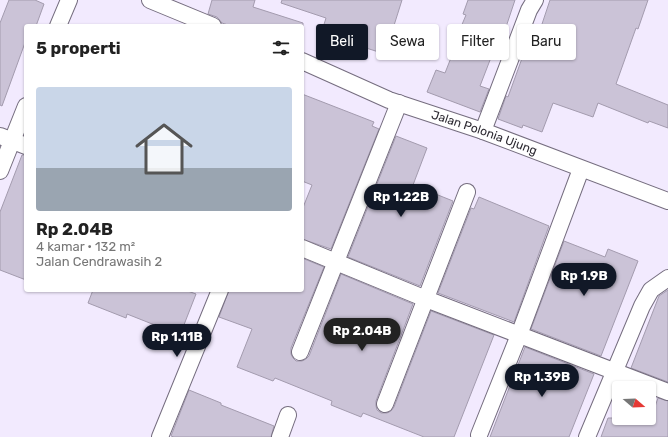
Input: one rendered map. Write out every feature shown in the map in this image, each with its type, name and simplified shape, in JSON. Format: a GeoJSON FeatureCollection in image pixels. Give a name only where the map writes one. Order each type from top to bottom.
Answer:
{"type":"FeatureCollection","features":[{"type":"Feature","properties":{"kind":"street"},"geometry":{"type":"LineString","coordinates":[[59,24],[69,0]]}},
{"type":"Feature","properties":{"kind":"street"},"geometry":{"type":"LineString","coordinates":[[483,131],[534,0]]}},
{"type":"Feature","properties":{"kind":"street"},"geometry":{"type":"LineString","coordinates":[[159,2],[208,24]]}},
{"type":"Feature","properties":{"kind":"street","name":"Jalan Polonia Ujung"},"geometry":{"type":"LineString","coordinates":[[304,62],[399,103],[483,131],[668,202]]}},
{"type":"Feature","properties":{"kind":"street"},"geometry":{"type":"LineString","coordinates":[[300,352],[399,103]]}},
{"type":"Feature","properties":{"kind":"street"},"geometry":{"type":"LineString","coordinates":[[0,171],[24,111]]}},
{"type":"Feature","properties":{"kind":"street"},"geometry":{"type":"LineString","coordinates":[[478,436],[519,335],[581,169]]}},
{"type":"Feature","properties":{"kind":"street"},"geometry":{"type":"LineString","coordinates":[[385,404],[467,192]]}},
{"type":"Feature","properties":{"kind":"street"},"geometry":{"type":"LineString","coordinates":[[304,249],[426,299],[668,392]]}},
{"type":"Feature","properties":{"kind":"street"},"geometry":{"type":"LineString","coordinates":[[587,437],[650,290],[668,278]]}},
{"type":"Feature","properties":{"kind":"street"},"geometry":{"type":"LineString","coordinates":[[160,437],[219,292]]}},
{"type":"Feature","properties":{"kind":"street"},"geometry":{"type":"LineString","coordinates":[[280,437],[288,415]]}},
{"type":"Feature","properties":{"kind":"building"},"geometry":{"type":"Polygon","coordinates":[[[9,0],[35,0],[44,4],[37,24],[24,24],[24,46],[2,106],[0,105],[0,23],[9,0]]]}},
{"type":"Feature","properties":{"kind":"building"},"geometry":{"type":"Polygon","coordinates":[[[212,0],[255,0],[253,7],[303,24],[225,24],[222,23],[217,17],[208,14],[212,0]]]}},
{"type":"Feature","properties":{"kind":"building"},"geometry":{"type":"Polygon","coordinates":[[[282,0],[402,0],[394,24],[376,24],[376,51],[368,49],[368,24],[324,24],[326,18],[281,3],[282,0]]]}},
{"type":"Feature","properties":{"kind":"building"},"geometry":{"type":"Polygon","coordinates":[[[468,0],[515,0],[507,24],[462,24],[466,15],[463,14],[468,0]]]}},
{"type":"Feature","properties":{"kind":"building"},"geometry":{"type":"Polygon","coordinates":[[[550,0],[648,0],[638,29],[636,28],[616,84],[668,105],[668,128],[649,121],[648,123],[598,103],[593,117],[553,103],[542,132],[523,125],[522,128],[498,119],[521,60],[576,60],[576,24],[542,24],[550,0]]]}},
{"type":"Feature","properties":{"kind":"building"},"geometry":{"type":"Polygon","coordinates":[[[450,60],[490,60],[480,86],[489,89],[480,112],[427,92],[436,70],[445,73],[450,60]]]}},
{"type":"Feature","properties":{"kind":"building"},"geometry":{"type":"Polygon","coordinates":[[[304,95],[374,122],[372,126],[379,129],[331,249],[304,240],[304,205],[312,185],[304,182],[304,95]]]}},
{"type":"Feature","properties":{"kind":"building"},"geometry":{"type":"Polygon","coordinates":[[[396,136],[427,148],[413,185],[453,201],[420,286],[348,257],[396,136]]]}},
{"type":"Feature","properties":{"kind":"building"},"geometry":{"type":"Polygon","coordinates":[[[22,155],[24,155],[24,279],[0,270],[0,212],[22,155]]]}},
{"type":"Feature","properties":{"kind":"building"},"geometry":{"type":"Polygon","coordinates":[[[479,197],[549,226],[514,322],[438,293],[471,208],[474,209],[479,197]]]}},
{"type":"Feature","properties":{"kind":"building"},"geometry":{"type":"Polygon","coordinates":[[[564,241],[605,257],[608,249],[638,261],[601,356],[531,329],[564,241]]]}},
{"type":"Feature","properties":{"kind":"building"},"geometry":{"type":"Polygon","coordinates":[[[304,259],[324,267],[291,348],[291,354],[296,361],[302,361],[309,356],[341,274],[413,304],[376,401],[377,410],[381,413],[387,413],[394,407],[431,311],[494,335],[454,437],[424,437],[363,413],[361,417],[331,405],[332,401],[275,378],[273,381],[237,367],[252,329],[219,317],[228,292],[304,292],[304,259]]]}},
{"type":"Feature","properties":{"kind":"building"},"geometry":{"type":"Polygon","coordinates":[[[668,290],[668,382],[631,368],[659,296],[668,290]]]}},
{"type":"Feature","properties":{"kind":"building"},"geometry":{"type":"Polygon","coordinates":[[[92,292],[190,292],[196,294],[180,335],[127,314],[126,318],[88,303],[92,292]]]}},
{"type":"Feature","properties":{"kind":"building"},"geometry":{"type":"Polygon","coordinates":[[[525,347],[594,374],[569,437],[490,437],[525,347]]]}},
{"type":"Feature","properties":{"kind":"building"},"geometry":{"type":"Polygon","coordinates":[[[189,390],[221,403],[221,405],[274,426],[271,437],[171,436],[189,390]]]}},
{"type":"Feature","properties":{"kind":"building"},"geometry":{"type":"Polygon","coordinates":[[[658,398],[668,401],[668,437],[601,437],[608,418],[612,418],[612,425],[656,425],[656,404],[658,398]]]}}]}
